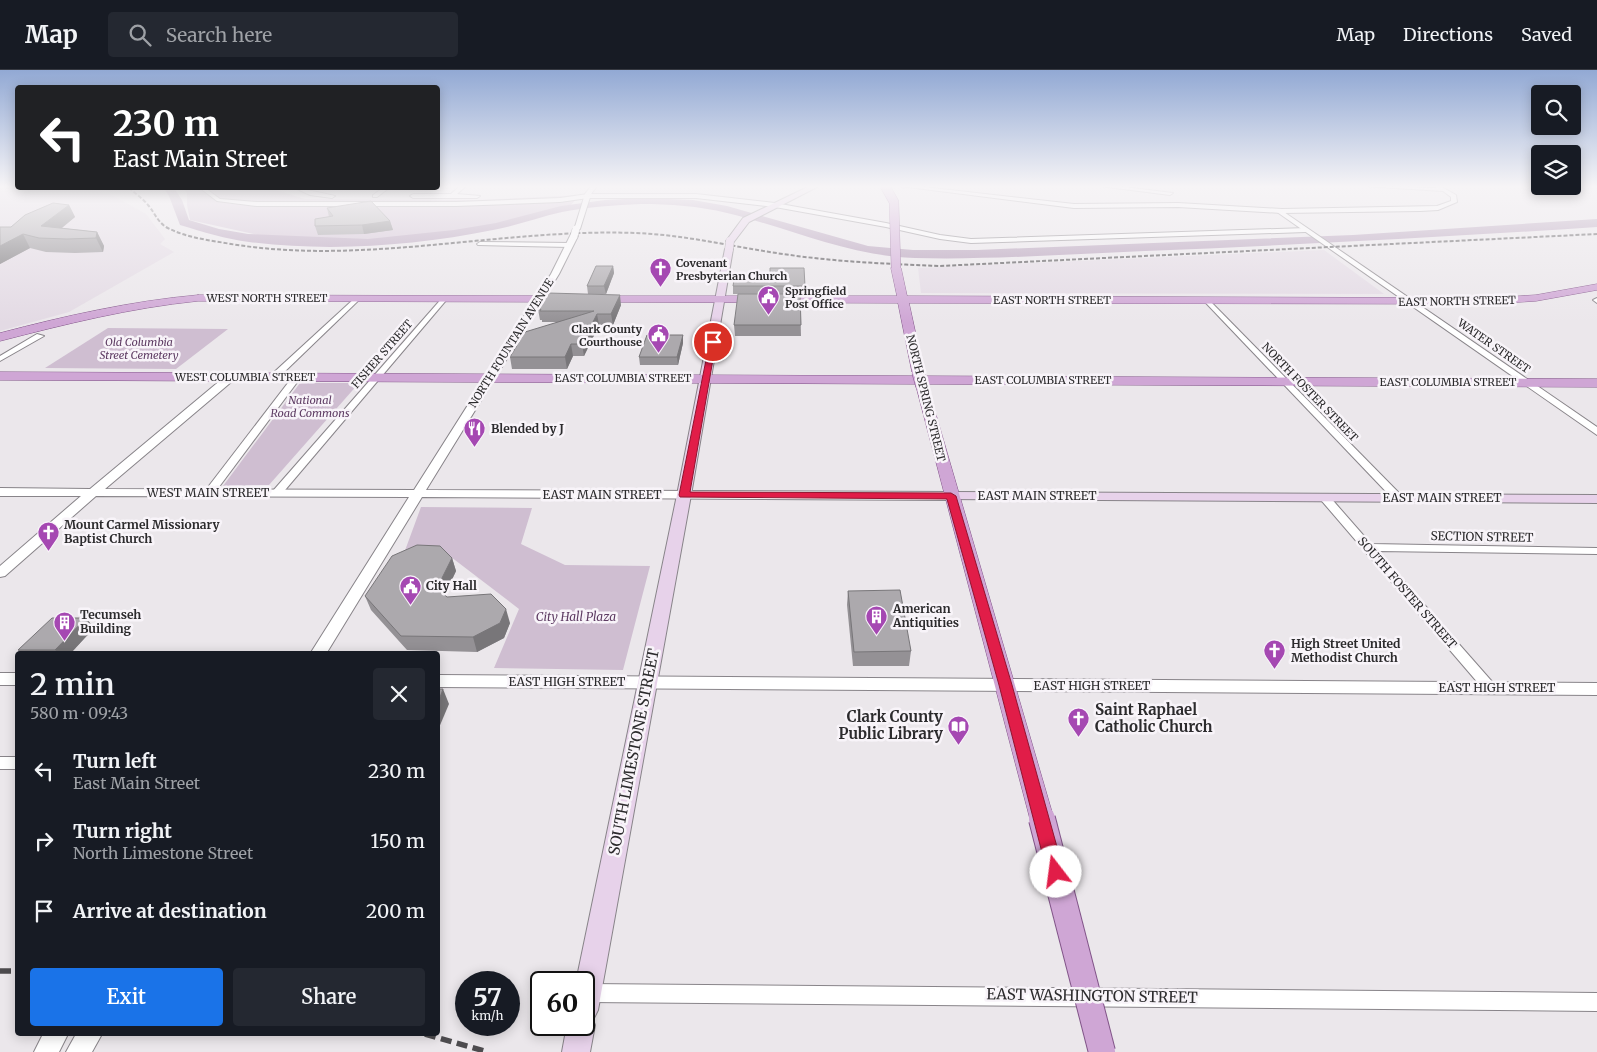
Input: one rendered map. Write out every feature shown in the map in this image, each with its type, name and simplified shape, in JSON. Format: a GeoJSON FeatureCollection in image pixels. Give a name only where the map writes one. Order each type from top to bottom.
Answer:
{"type":"FeatureCollection","features":[{"type":"Feature","properties":{"kind":"main road","name":"SOUTH LIMESTONE STREET"},"geometry":{"type":"LineString","coordinates":[[591,971],[648,683],[730,245],[737,232]]}},
{"type":"Feature","properties":{"kind":"main road","name":"NORTH SPRING STREET"},"geometry":{"type":"LineString","coordinates":[[895,232],[896,268],[920,379],[1042,818],[1102,1052]]}},
{"type":"Feature","properties":{"kind":"main road"},"geometry":{"type":"LineString","coordinates":[[1565,294],[1597,279]]}},
{"type":"Feature","properties":{"kind":"main road"},"geometry":{"type":"LineString","coordinates":[[1565,294],[1597,287]]}},
{"type":"Feature","properties":{"kind":"main road","name":"EAST NORTH STREET"},"geometry":{"type":"LineString","coordinates":[[538,298],[1409,302],[1508,300],[1565,294]]}},
{"type":"Feature","properties":{"kind":"main road","name":"WEST NORTH STREET"},"geometry":{"type":"LineString","coordinates":[[0,337],[68,319],[153,301],[198,298],[538,298]]}},
{"type":"Feature","properties":{"kind":"main road","name":"WEST COLUMBIA STREET"},"geometry":{"type":"LineString","coordinates":[[0,376],[489,378]]}},
{"type":"Feature","properties":{"kind":"main road","name":"EAST COLUMBIA STREET"},"geometry":{"type":"LineString","coordinates":[[489,378],[1597,383]]}},
{"type":"Feature","properties":{"kind":"main road","name":"EAST MAIN STREET"},"geometry":{"type":"LineString","coordinates":[[951,496],[1597,499]]}},
{"type":"Feature","properties":{"kind":"main road"},"geometry":{"type":"LineString","coordinates":[[576,1052],[579,1036]]}},
{"type":"Feature","properties":{"kind":"street","name":"NORTH FOUNTAIN AVENUE"},"geometry":{"type":"LineString","coordinates":[[320,651],[538,298],[570,245],[575,232]]}},
{"type":"Feature","properties":{"kind":"street"},"geometry":{"type":"LineString","coordinates":[[917,232],[965,240],[1308,232]]}},
{"type":"Feature","properties":{"kind":"street","name":"WATER STREET"},"geometry":{"type":"LineString","coordinates":[[1308,232],[1597,432]]}},
{"type":"Feature","properties":{"kind":"street"},"geometry":{"type":"LineString","coordinates":[[480,244],[570,245]]}},
{"type":"Feature","properties":{"kind":"street"},"geometry":{"type":"LineString","coordinates":[[274,377],[358,298]]}},
{"type":"Feature","properties":{"kind":"street","name":"FISHER STREET"},"geometry":{"type":"LineString","coordinates":[[276,494],[445,298]]}},
{"type":"Feature","properties":{"kind":"street","name":"NORTH FOSTER STREET"},"geometry":{"type":"LineString","coordinates":[[1206,301],[1398,498]]}},
{"type":"Feature","properties":{"kind":"street"},"geometry":{"type":"LineString","coordinates":[[0,359],[40,336]]}},
{"type":"Feature","properties":{"kind":"street"},"geometry":{"type":"LineString","coordinates":[[0,573],[232,376]]}},
{"type":"Feature","properties":{"kind":"street"},"geometry":{"type":"LineString","coordinates":[[209,494],[298,377]]}},
{"type":"Feature","properties":{"kind":"street","name":"WEST MAIN STREET"},"geometry":{"type":"LineString","coordinates":[[0,492],[417,494]]}},
{"type":"Feature","properties":{"kind":"street","name":"EAST MAIN STREET"},"geometry":{"type":"LineString","coordinates":[[417,494],[951,496]]}},
{"type":"Feature","properties":{"kind":"street","name":"SOUTH FOSTER STREET"},"geometry":{"type":"LineString","coordinates":[[1324,498],[1490,688]]}},
{"type":"Feature","properties":{"kind":"street","name":"SECTION STREET"},"geometry":{"type":"LineString","coordinates":[[1367,546],[1389,549],[1597,551]]}},
{"type":"Feature","properties":{"kind":"street"},"geometry":{"type":"LineString","coordinates":[[0,678],[15,679]]}},
{"type":"Feature","properties":{"kind":"street","name":"EAST HIGH STREET"},"geometry":{"type":"LineString","coordinates":[[440,681],[1597,689]]}},
{"type":"Feature","properties":{"kind":"street"},"geometry":{"type":"LineString","coordinates":[[0,763],[15,763]]}},
{"type":"Feature","properties":{"kind":"street","name":"EAST WASHINGTON STREET"},"geometry":{"type":"LineString","coordinates":[[595,1001],[1597,1002]]}},
{"type":"Feature","properties":{"kind":"street"},"geometry":{"type":"LineString","coordinates":[[46,1052],[55,1036]]}},
{"type":"Feature","properties":{"kind":"street"},"geometry":{"type":"LineString","coordinates":[[78,1052],[89,1036]]}},
{"type":"Feature","properties":{"kind":"shaded area"},"geometry":{"type":"Polygon","coordinates":[[[0,232],[160,232],[165,239],[160,244],[174,252],[69,312],[0,331],[0,232]]]}},
{"type":"Feature","properties":{"kind":"shaded area"},"geometry":{"type":"Polygon","coordinates":[[[1324,250],[1384,294],[921,293],[918,268],[1324,250]]]}},
{"type":"Feature","properties":{"kind":"green space"},"geometry":{"type":"Polygon","coordinates":[[[244,232],[460,232],[363,241],[267,237],[244,232]]]}},
{"type":"Feature","properties":{"kind":"green space","name":"Old Columbia Street Cemetery"},"geometry":{"type":"Polygon","coordinates":[[[108,328],[228,329],[176,369],[45,368],[108,328]]]}},
{"type":"Feature","properties":{"kind":"green space","name":"National Road Commons"},"geometry":{"type":"Polygon","coordinates":[[[300,383],[359,383],[269,485],[223,486],[300,383]]]}},
{"type":"Feature","properties":{"kind":"green space","name":"City Hall Plaza"},"geometry":{"type":"Polygon","coordinates":[[[421,507],[532,508],[521,544],[565,565],[650,566],[623,670],[494,668],[519,609],[451,557],[403,556],[421,507]]]}},
{"type":"Feature","properties":{"kind":"building"},"geometry":{"type":"Polygon","coordinates":[[[0,232],[97,232],[96,238],[67,239],[39,238],[23,234],[0,246],[0,232]]]}},
{"type":"Feature","properties":{"kind":"building"},"geometry":{"type":"Polygon","coordinates":[[[596,266],[613,266],[604,286],[587,286],[596,266]]]}},
{"type":"Feature","properties":{"kind":"building"},"geometry":{"type":"Polygon","coordinates":[[[770,268],[804,268],[805,286],[733,286],[735,274],[770,274],[770,268]]]}},
{"type":"Feature","properties":{"kind":"building"},"geometry":{"type":"Polygon","coordinates":[[[548,293],[620,295],[611,314],[597,314],[582,344],[571,344],[565,357],[510,357],[525,332],[594,311],[540,311],[541,309],[538,309],[548,293]]]}},
{"type":"Feature","properties":{"kind":"building","name":"Springfield Post Office"},"geometry":{"type":"Polygon","coordinates":[[[738,294],[800,294],[801,325],[734,325],[738,294]]]}},
{"type":"Feature","properties":{"kind":"building"},"geometry":{"type":"Polygon","coordinates":[[[647,335],[683,335],[677,357],[639,357],[647,335]]]}},
{"type":"Feature","properties":{"kind":"building","name":"City Hall"},"geometry":{"type":"Polygon","coordinates":[[[417,545],[440,546],[452,558],[437,588],[447,597],[491,594],[506,609],[500,623],[473,637],[401,636],[365,596],[392,556],[417,545]]]}},
{"type":"Feature","properties":{"kind":"building","name":"American Antiquities"},"geometry":{"type":"Polygon","coordinates":[[[900,590],[911,651],[854,652],[848,591],[900,590]]]}},
{"type":"Feature","properties":{"kind":"building"},"geometry":{"type":"Polygon","coordinates":[[[52,618],[86,618],[55,650],[18,650],[52,618]]]}},
{"type":"Feature","properties":{"kind":"waterway"},"geometry":{"type":"LineString","coordinates":[[216,232],[248,238],[368,243],[466,232]]}},
{"type":"Feature","properties":{"kind":"waterway"},"geometry":{"type":"LineString","coordinates":[[805,232],[867,250],[913,254],[977,254],[1353,239],[1462,232]]}},
{"type":"Feature","properties":{"kind":"railway"},"geometry":{"type":"LineString","coordinates":[[177,232],[206,240],[231,244],[281,250],[332,251],[382,249],[585,233],[636,233],[694,239],[809,257],[940,266],[1597,234]]}},
{"type":"Feature","properties":{"kind":"railway"},"geometry":{"type":"LineString","coordinates":[[0,971],[15,971]]}},
{"type":"Feature","properties":{"kind":"railway"},"geometry":{"type":"LineString","coordinates":[[432,1036],[488,1052]]}},
{"type":"Feature","properties":{"kind":"place","name":"Covenant Presbyterian Church"},"geometry":{"type":"Point","coordinates":[660,288]}},
{"type":"Feature","properties":{"kind":"place","name":"Springfield Post Office"},"geometry":{"type":"Point","coordinates":[769,316]}},
{"type":"Feature","properties":{"kind":"place","name":"Clark County Courthouse"},"geometry":{"type":"Point","coordinates":[658,354]}},
{"type":"Feature","properties":{"kind":"place","name":"Blended by J"},"geometry":{"type":"Point","coordinates":[475,448]}},
{"type":"Feature","properties":{"kind":"place","name":"Mount Carmel Missionary Baptist Church"},"geometry":{"type":"Point","coordinates":[48,551]}},
{"type":"Feature","properties":{"kind":"place","name":"City Hall"},"geometry":{"type":"Point","coordinates":[410,605]}},
{"type":"Feature","properties":{"kind":"place","name":"American Antiquities"},"geometry":{"type":"Point","coordinates":[877,635]}},
{"type":"Feature","properties":{"kind":"place","name":"Tecumseh Building"},"geometry":{"type":"Point","coordinates":[64,641]}},
{"type":"Feature","properties":{"kind":"place","name":"High Street United Methodist Church"},"geometry":{"type":"Point","coordinates":[1275,670]}},
{"type":"Feature","properties":{"kind":"place","name":"Saint Raphael Catholic Church"},"geometry":{"type":"Point","coordinates":[1079,738]}},
{"type":"Feature","properties":{"kind":"place","name":"Clark County Public Library"},"geometry":{"type":"Point","coordinates":[959,745]}},
{"type":"Feature","properties":{"kind":"route"},"geometry":{"type":"LineString","coordinates":[[713,342],[684,495],[951,496],[1006,685],[1056,872]]}}]}
